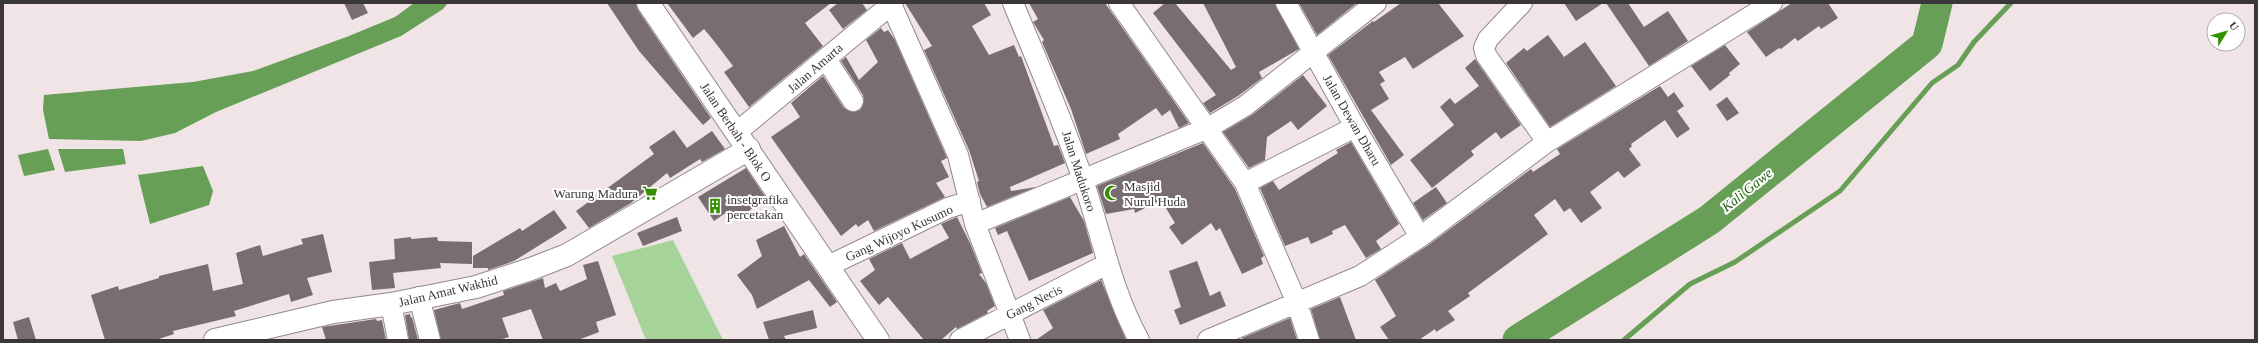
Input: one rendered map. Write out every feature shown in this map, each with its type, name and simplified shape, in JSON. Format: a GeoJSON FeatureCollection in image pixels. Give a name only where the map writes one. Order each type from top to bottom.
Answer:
{"type":"FeatureCollection","features":[{"type":"Feature","properties":{"kind":"street","name":"Jalan Berbah - Blok O"},"geometry":{"type":"LineString","coordinates":[[648,3],[828,266],[874,339]]}},
{"type":"Feature","properties":{"kind":"street","name":"Jalan Madukoro"},"geometry":{"type":"LineString","coordinates":[[1013,3],[1051,91],[1083,179],[1108,264],[1123,306],[1139,340]]}},
{"type":"Feature","properties":{"kind":"street"},"geometry":{"type":"LineString","coordinates":[[1119,3],[1208,128],[1245,183],[1297,303],[1309,340]]}},
{"type":"Feature","properties":{"kind":"street","name":"Jalan Dewan Dharu"},"geometry":{"type":"LineString","coordinates":[[1286,3],[1355,127],[1420,237]]}},
{"type":"Feature","properties":{"kind":"street"},"geometry":{"type":"LineString","coordinates":[[975,224],[1208,128],[1244,106],[1376,3]]}},
{"type":"Feature","properties":{"kind":"street"},"geometry":{"type":"LineString","coordinates":[[1522,3],[1488,39],[1484,48],[1486,55],[1547,142]]}},
{"type":"Feature","properties":{"kind":"street"},"geometry":{"type":"LineString","coordinates":[[1208,340],[1360,276],[1420,237],[1547,142],[1772,3]]}},
{"type":"Feature","properties":{"kind":"street","name":"Jalan Amarta"},"geometry":{"type":"LineString","coordinates":[[743,141],[826,59],[892,4]]}},
{"type":"Feature","properties":{"kind":"street"},"geometry":{"type":"LineString","coordinates":[[892,4],[958,156],[975,224],[1009,315],[1020,340]]}},
{"type":"Feature","properties":{"kind":"street"},"geometry":{"type":"LineString","coordinates":[[826,59],[853,101]]}},
{"type":"Feature","properties":{"kind":"street"},"geometry":{"type":"LineString","coordinates":[[1245,183],[1355,127]]}},
{"type":"Feature","properties":{"kind":"street","name":"Jalan Amat Wakhid"},"geometry":{"type":"LineString","coordinates":[[215,340],[261,335],[333,312],[391,304],[419,297],[476,287],[531,270],[567,255],[743,141]]}},
{"type":"Feature","properties":{"kind":"street","name":"Gang Wijoyo Kusumo"},"geometry":{"type":"LineString","coordinates":[[828,266],[948,208],[970,201]]}},
{"type":"Feature","properties":{"kind":"street","name":"Gang Necis"},"geometry":{"type":"LineString","coordinates":[[960,340],[1108,264]]}},
{"type":"Feature","properties":{"kind":"street"},"geometry":{"type":"LineString","coordinates":[[419,297],[430,340]]}},
{"type":"Feature","properties":{"kind":"street"},"geometry":{"type":"LineString","coordinates":[[391,304],[398,340]]}},
{"type":"Feature","properties":{"kind":"shaded area"},"geometry":{"type":"Polygon","coordinates":[[[414,3],[448,3],[443,9],[401,36],[216,112],[175,133],[141,141],[49,139],[43,110],[44,95],[193,82],[253,71],[349,36],[395,17],[414,3]]]}},
{"type":"Feature","properties":{"kind":"shaded area"},"geometry":{"type":"Polygon","coordinates":[[[48,149],[55,170],[24,176],[18,155],[48,149]]]}},
{"type":"Feature","properties":{"kind":"shaded area"},"geometry":{"type":"Polygon","coordinates":[[[58,149],[123,149],[126,164],[65,172],[58,149]]]}},
{"type":"Feature","properties":{"kind":"shaded area"},"geometry":{"type":"Polygon","coordinates":[[[203,166],[213,191],[209,205],[150,224],[138,175],[203,166]]]}},
{"type":"Feature","properties":{"kind":"shaded area"},"geometry":{"type":"Polygon","coordinates":[[[673,240],[723,340],[646,340],[612,256],[673,240]]]}},
{"type":"Feature","properties":{"kind":"building"},"geometry":{"type":"Polygon","coordinates":[[[344,3],[363,3],[368,13],[352,20],[344,3]]]}},
{"type":"Feature","properties":{"kind":"building"},"geometry":{"type":"Polygon","coordinates":[[[607,3],[636,3],[638,10],[711,118],[703,125],[639,51],[607,3]]]}},
{"type":"Feature","properties":{"kind":"building"},"geometry":{"type":"Polygon","coordinates":[[[667,3],[831,3],[805,23],[823,46],[749,107],[724,72],[733,66],[714,41],[704,29],[693,38],[667,3]]]}},
{"type":"Feature","properties":{"kind":"building"},"geometry":{"type":"Polygon","coordinates":[[[838,3],[862,3],[867,10],[843,29],[829,10],[838,3]]]}},
{"type":"Feature","properties":{"kind":"building"},"geometry":{"type":"Polygon","coordinates":[[[905,3],[984,3],[991,15],[972,26],[989,55],[1014,45],[1019,57],[1021,56],[1054,146],[1058,145],[1065,163],[1010,187],[1011,191],[1036,187],[987,207],[980,194],[977,182],[979,181],[969,150],[924,50],[932,46],[905,3]]]}},
{"type":"Feature","properties":{"kind":"building"},"geometry":{"type":"Polygon","coordinates":[[[1029,3],[1105,3],[1189,123],[1179,128],[1170,110],[1162,116],[1156,108],[1118,134],[1120,139],[1086,154],[1071,109],[1042,42],[1044,40],[1033,22],[1038,19],[1029,3]]]}},
{"type":"Feature","properties":{"kind":"building"},"geometry":{"type":"Polygon","coordinates":[[[1165,3],[1175,3],[1231,70],[1236,67],[1203,3],[1275,3],[1299,49],[1259,72],[1262,78],[1238,96],[1210,113],[1203,103],[1216,95],[1153,13],[1165,3]]]}},
{"type":"Feature","properties":{"kind":"building"},"geometry":{"type":"Polygon","coordinates":[[[1299,3],[1357,3],[1317,35],[1299,3]]]}},
{"type":"Feature","properties":{"kind":"building"},"geometry":{"type":"Polygon","coordinates":[[[1401,3],[1438,3],[1464,36],[1413,69],[1405,57],[1379,72],[1385,81],[1380,84],[1389,99],[1371,110],[1404,155],[1391,165],[1328,55],[1373,21],[1374,22],[1401,3]]]}},
{"type":"Feature","properties":{"kind":"building"},"geometry":{"type":"Polygon","coordinates":[[[1564,3],[1603,3],[1576,21],[1564,3]]]}},
{"type":"Feature","properties":{"kind":"building"},"geometry":{"type":"Polygon","coordinates":[[[1606,3],[1628,3],[1644,27],[1668,11],[1688,41],[1649,66],[1606,3]]]}},
{"type":"Feature","properties":{"kind":"building"},"geometry":{"type":"Polygon","coordinates":[[[1792,3],[1828,3],[1838,18],[1821,29],[1819,26],[1798,41],[1795,38],[1781,49],[1779,48],[1766,57],[1747,32],[1792,3]]]}},
{"type":"Feature","properties":{"kind":"building"},"geometry":{"type":"Polygon","coordinates":[[[881,28],[884,32],[888,30],[895,40],[947,158],[941,161],[949,177],[936,183],[945,197],[874,231],[868,220],[858,227],[856,224],[841,236],[771,137],[800,117],[791,103],[823,76],[844,108],[853,112],[860,110],[864,101],[863,95],[841,61],[846,57],[859,80],[878,62],[866,40],[881,28]]]}},
{"type":"Feature","properties":{"kind":"building"},"geometry":{"type":"Polygon","coordinates":[[[1548,35],[1564,57],[1585,42],[1616,86],[1550,127],[1506,63],[1524,48],[1527,51],[1548,35]]]}},
{"type":"Feature","properties":{"kind":"building"},"geometry":{"type":"Polygon","coordinates":[[[1725,45],[1740,64],[1729,73],[1730,75],[1710,91],[1691,66],[1725,45]]]}},
{"type":"Feature","properties":{"kind":"building"},"geometry":{"type":"Polygon","coordinates":[[[1475,59],[1521,125],[1501,139],[1496,132],[1471,151],[1474,155],[1432,188],[1410,160],[1454,125],[1440,107],[1450,98],[1455,104],[1479,86],[1465,68],[1475,59]]]}},
{"type":"Feature","properties":{"kind":"building"},"geometry":{"type":"Polygon","coordinates":[[[1303,75],[1327,106],[1298,130],[1291,121],[1267,137],[1265,160],[1249,168],[1223,132],[1252,115],[1303,75]]]}},
{"type":"Feature","properties":{"kind":"building"},"geometry":{"type":"Polygon","coordinates":[[[1660,86],[1668,97],[1674,92],[1684,106],[1677,111],[1690,129],[1677,138],[1665,120],[1631,144],[1632,146],[1629,149],[1641,165],[1624,178],[1618,171],[1590,192],[1602,208],[1581,223],[1570,208],[1564,212],[1555,199],[1534,215],[1548,234],[1468,293],[1470,296],[1448,311],[1455,320],[1436,332],[1435,329],[1419,340],[1389,340],[1380,327],[1396,316],[1375,280],[1427,246],[1531,169],[1533,172],[1560,154],[1557,149],[1660,86]]]}},
{"type":"Feature","properties":{"kind":"building"},"geometry":{"type":"Polygon","coordinates":[[[1727,97],[1739,113],[1727,121],[1716,105],[1727,97]]]}},
{"type":"Feature","properties":{"kind":"building"},"geometry":{"type":"Polygon","coordinates":[[[674,130],[687,148],[712,131],[725,149],[702,162],[700,159],[670,178],[667,173],[631,203],[589,228],[576,211],[654,154],[649,147],[674,130]]]}},
{"type":"Feature","properties":{"kind":"building"},"geometry":{"type":"Polygon","coordinates":[[[1351,142],[1399,224],[1376,241],[1381,249],[1366,258],[1345,225],[1332,231],[1333,234],[1311,244],[1308,237],[1285,246],[1260,188],[1273,181],[1279,190],[1338,153],[1336,150],[1351,142]]]}},
{"type":"Feature","properties":{"kind":"building"},"geometry":{"type":"Polygon","coordinates":[[[1203,143],[1235,189],[1264,256],[1261,258],[1263,264],[1242,274],[1220,228],[1216,231],[1211,223],[1182,245],[1169,227],[1175,223],[1161,200],[1135,213],[1134,209],[1106,214],[1097,186],[1203,143]]]}},
{"type":"Feature","properties":{"kind":"building"},"geometry":{"type":"Polygon","coordinates":[[[746,168],[766,198],[737,220],[730,210],[714,221],[698,197],[746,168]]]}},
{"type":"Feature","properties":{"kind":"building"},"geometry":{"type":"Polygon","coordinates":[[[1436,187],[1447,203],[1423,220],[1413,203],[1436,187]]]}},
{"type":"Feature","properties":{"kind":"building"},"geometry":{"type":"Polygon","coordinates":[[[1070,197],[1084,221],[1093,253],[1029,281],[1007,231],[998,235],[995,228],[1070,197]]]}},
{"type":"Feature","properties":{"kind":"building"},"geometry":{"type":"Polygon","coordinates":[[[554,210],[567,228],[514,261],[488,270],[488,268],[473,268],[473,256],[520,228],[522,231],[554,210]]]}},
{"type":"Feature","properties":{"kind":"building"},"geometry":{"type":"Polygon","coordinates":[[[677,217],[682,231],[643,246],[637,233],[677,217]]]}},
{"type":"Feature","properties":{"kind":"building"},"geometry":{"type":"Polygon","coordinates":[[[957,217],[970,243],[982,273],[979,274],[986,283],[995,306],[987,311],[988,313],[957,329],[956,327],[941,340],[924,340],[888,297],[879,305],[860,281],[875,270],[869,259],[902,243],[910,259],[949,238],[941,224],[957,217]]]}},
{"type":"Feature","properties":{"kind":"building"},"geometry":{"type":"Polygon","coordinates":[[[784,226],[800,257],[804,254],[837,302],[830,307],[809,280],[757,309],[752,295],[737,275],[762,256],[756,240],[784,226]]]}},
{"type":"Feature","properties":{"kind":"building"},"geometry":{"type":"Polygon","coordinates":[[[323,234],[332,272],[307,278],[313,295],[291,302],[289,294],[234,311],[236,316],[173,331],[174,334],[156,340],[105,340],[91,295],[118,286],[119,290],[159,278],[159,276],[208,264],[213,291],[243,284],[236,253],[260,245],[263,256],[303,244],[301,239],[323,234]]]}},
{"type":"Feature","properties":{"kind":"building"},"geometry":{"type":"Polygon","coordinates":[[[411,237],[411,239],[437,237],[438,241],[472,242],[472,264],[440,263],[441,268],[393,273],[395,288],[372,290],[369,262],[395,259],[394,239],[411,237]]]}},
{"type":"Feature","properties":{"kind":"building"},"geometry":{"type":"Polygon","coordinates":[[[598,261],[616,315],[596,322],[599,332],[578,340],[543,340],[531,309],[502,318],[509,337],[499,340],[441,340],[434,310],[460,303],[462,309],[504,295],[503,291],[543,278],[545,288],[556,283],[560,291],[587,279],[583,265],[598,261]]]}},
{"type":"Feature","properties":{"kind":"building"},"geometry":{"type":"Polygon","coordinates":[[[1197,261],[1210,296],[1220,291],[1226,306],[1180,325],[1174,310],[1181,307],[1169,271],[1197,261]]]}},
{"type":"Feature","properties":{"kind":"building"},"geometry":{"type":"Polygon","coordinates":[[[1101,280],[1126,340],[1036,340],[1053,328],[1043,310],[1101,280]]]}},
{"type":"Feature","properties":{"kind":"building"},"geometry":{"type":"Polygon","coordinates":[[[1340,297],[1356,340],[1320,340],[1311,309],[1340,297]]]}},
{"type":"Feature","properties":{"kind":"building"},"geometry":{"type":"Polygon","coordinates":[[[813,310],[817,328],[784,336],[786,340],[769,340],[763,322],[813,310]]]}},
{"type":"Feature","properties":{"kind":"building"},"geometry":{"type":"Polygon","coordinates":[[[410,314],[418,340],[409,340],[405,315],[410,314]]]}},
{"type":"Feature","properties":{"kind":"building"},"geometry":{"type":"Polygon","coordinates":[[[29,317],[36,340],[18,340],[13,322],[29,317]]]}},
{"type":"Feature","properties":{"kind":"building"},"geometry":{"type":"Polygon","coordinates":[[[1290,318],[1297,340],[1243,340],[1242,338],[1290,318]]]}},
{"type":"Feature","properties":{"kind":"building"},"geometry":{"type":"Polygon","coordinates":[[[376,319],[377,321],[382,320],[386,340],[326,340],[322,327],[376,319]]]}},
{"type":"Feature","properties":{"kind":"waterway","name":"Kali Gawe"},"geometry":{"type":"LineString","coordinates":[[1518,340],[1709,220],[1927,44],[1937,3]]}},
{"type":"Feature","properties":{"kind":"waterway"},"geometry":{"type":"LineString","coordinates":[[1624,340],[1690,284],[1735,262],[1840,191],[1932,83],[1958,65],[1974,42],[2011,3]]}},
{"type":"Feature","properties":{"kind":"place","name":"Warung Madura"},"geometry":{"type":"Point","coordinates":[650,193]}},
{"type":"Feature","properties":{"kind":"place","name":"Masjid Nurul Huda"},"geometry":{"type":"Point","coordinates":[1112,193]}},
{"type":"Feature","properties":{"kind":"place","name":"insetgrafika percetakan"},"geometry":{"type":"Point","coordinates":[715,206]}}]}
